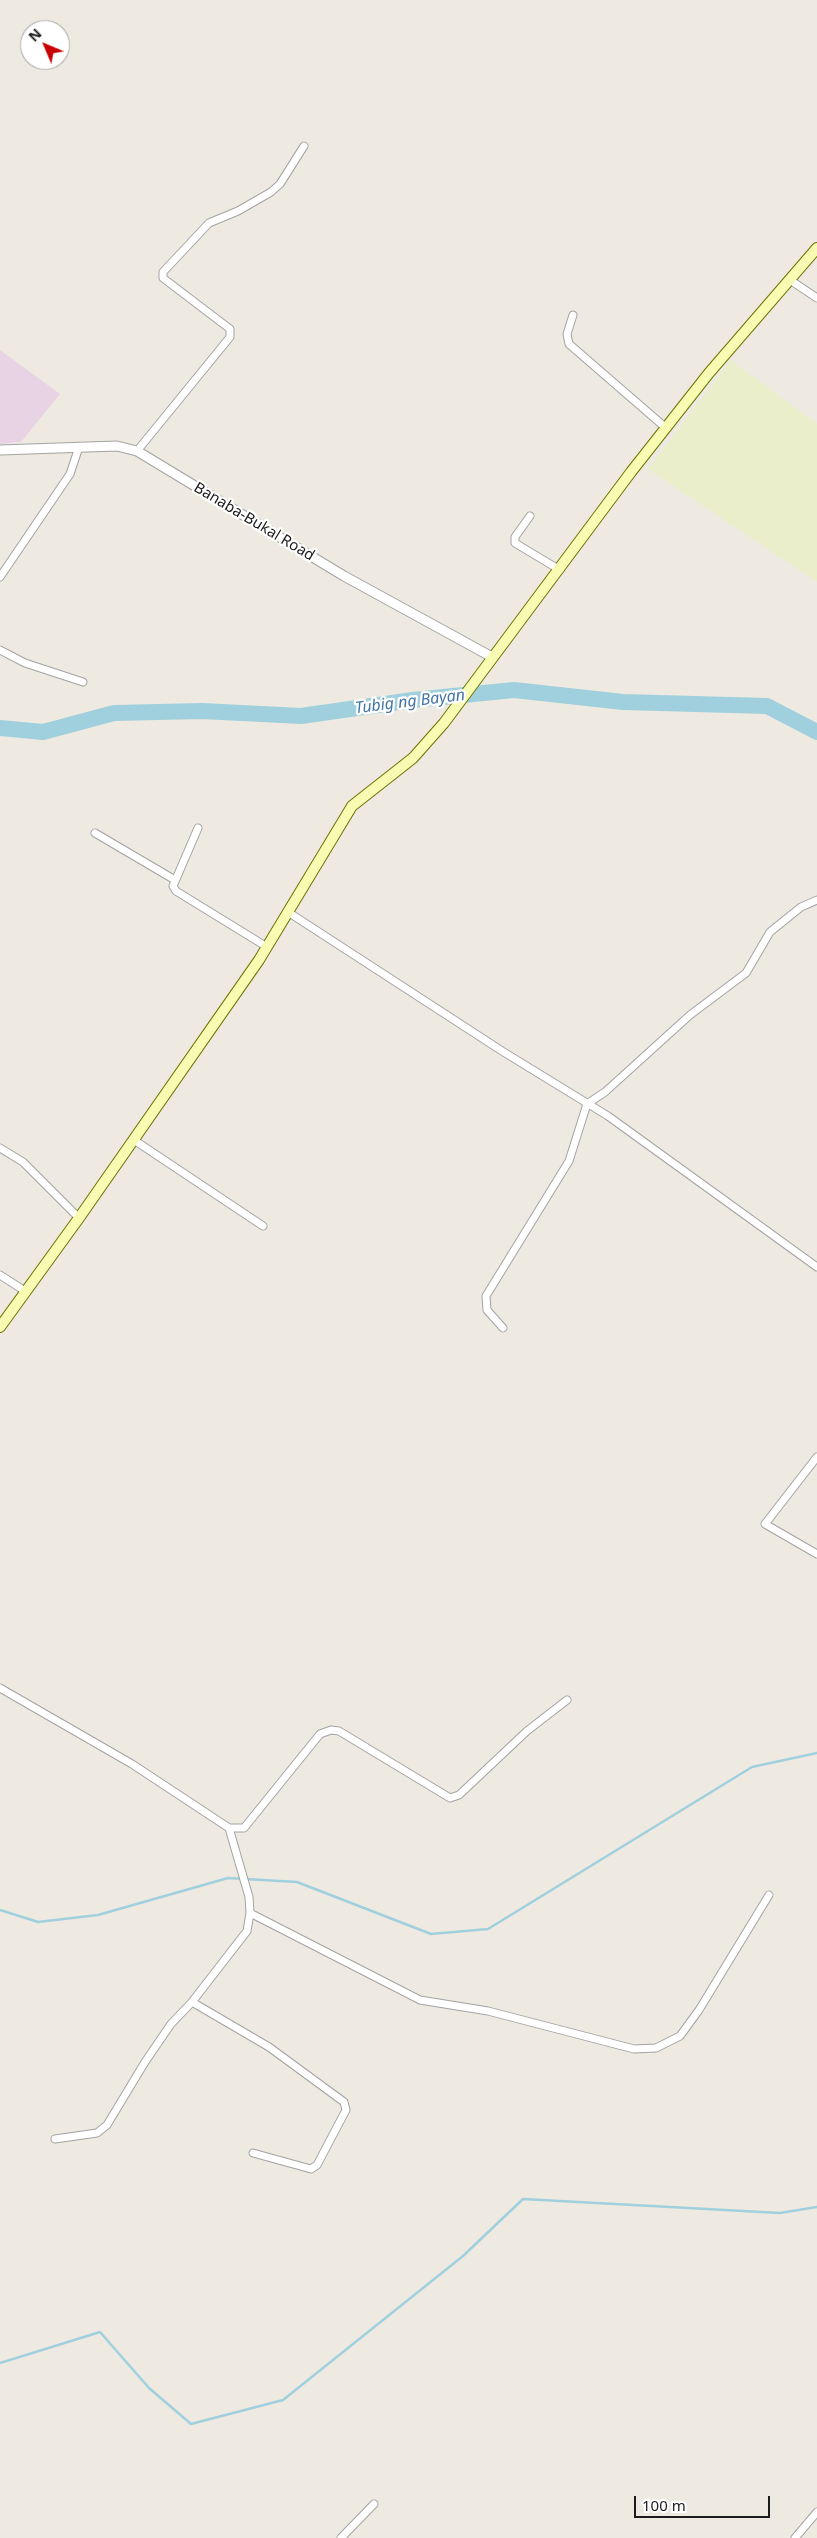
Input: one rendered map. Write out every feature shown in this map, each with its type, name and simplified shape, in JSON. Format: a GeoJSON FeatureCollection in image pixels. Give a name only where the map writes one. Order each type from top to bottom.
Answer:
{"type":"FeatureCollection","features":[{"type":"Feature","properties":{"kind":"main road"},"geometry":{"type":"LineString","coordinates":[[0,1326],[79,1218],[268,946],[352,806],[413,758],[469,689],[709,373],[817,248]]}},
{"type":"Feature","properties":{"kind":"street"},"geometry":{"type":"LineString","coordinates":[[138,451],[230,337],[230,329],[164,278],[163,272],[209,223],[238,211],[272,192],[280,184],[304,146]]}},
{"type":"Feature","properties":{"kind":"street"},"geometry":{"type":"LineString","coordinates":[[790,280],[817,298]]}},
{"type":"Feature","properties":{"kind":"street"},"geometry":{"type":"LineString","coordinates":[[573,315],[567,334],[569,344],[666,428]]}},
{"type":"Feature","properties":{"kind":"street","name":"Banaba-Bukal Road"},"geometry":{"type":"LineString","coordinates":[[0,450],[117,446],[138,451],[344,576],[492,657]]}},
{"type":"Feature","properties":{"kind":"street"},"geometry":{"type":"LineString","coordinates":[[0,577],[70,474],[79,447]]}},
{"type":"Feature","properties":{"kind":"street"},"geometry":{"type":"LineString","coordinates":[[530,516],[514,537],[515,543],[560,570]]}},
{"type":"Feature","properties":{"kind":"street"},"geometry":{"type":"LineString","coordinates":[[0,650],[25,663],[83,682]]}},
{"type":"Feature","properties":{"kind":"street"},"geometry":{"type":"LineString","coordinates":[[198,828],[173,886],[176,891],[268,946]]}},
{"type":"Feature","properties":{"kind":"street"},"geometry":{"type":"LineString","coordinates":[[95,833],[175,880]]}},
{"type":"Feature","properties":{"kind":"street"},"geometry":{"type":"LineString","coordinates":[[503,1328],[487,1310],[486,1296],[569,1161],[587,1104],[605,1092],[690,1015],[746,973],[770,932],[801,907],[817,900]]}},
{"type":"Feature","properties":{"kind":"street"},"geometry":{"type":"LineString","coordinates":[[288,912],[502,1052],[587,1104],[673,1162],[817,1267]]}},
{"type":"Feature","properties":{"kind":"street"},"geometry":{"type":"LineString","coordinates":[[134,1140],[264,1226]]}},
{"type":"Feature","properties":{"kind":"street"},"geometry":{"type":"LineString","coordinates":[[0,1148],[23,1162],[79,1218]]}},
{"type":"Feature","properties":{"kind":"street"},"geometry":{"type":"LineString","coordinates":[[0,1275],[25,1291]]}},
{"type":"Feature","properties":{"kind":"street"},"geometry":{"type":"LineString","coordinates":[[817,1457],[765,1524],[817,1554]]}},
{"type":"Feature","properties":{"kind":"street"},"geometry":{"type":"LineString","coordinates":[[0,1688],[132,1764],[229,1828],[244,1828],[320,1734],[331,1730],[340,1732],[450,1798],[459,1795],[527,1731],[567,1700]]}},
{"type":"Feature","properties":{"kind":"street"},"geometry":{"type":"LineString","coordinates":[[55,2139],[97,2133],[108,2125],[150,2054],[171,2024],[192,2002],[246,1931],[250,1913],[249,1897],[244,1874],[229,1828]]}},
{"type":"Feature","properties":{"kind":"street"},"geometry":{"type":"LineString","coordinates":[[250,1913],[420,2000],[488,2011],[634,2049],[656,2048],[680,2036],[699,2010],[769,1895]]}},
{"type":"Feature","properties":{"kind":"street"},"geometry":{"type":"LineString","coordinates":[[192,2002],[269,2047],[344,2102],[346,2110],[317,2165],[311,2169],[253,2153]]}},
{"type":"Feature","properties":{"kind":"street"},"geometry":{"type":"LineString","coordinates":[[341,2538],[374,2504]]}},
{"type":"Feature","properties":{"kind":"street"},"geometry":{"type":"LineString","coordinates":[[795,2538],[817,2512]]}},
{"type":"Feature","properties":{"kind":"shaded area"},"geometry":{"type":"Polygon","coordinates":[[[0,350],[60,394],[21,442],[0,444],[0,350]]]}},
{"type":"Feature","properties":{"kind":"green space"},"geometry":{"type":"Polygon","coordinates":[[[731,360],[817,424],[817,582],[648,469],[731,360]]]}},
{"type":"Feature","properties":{"kind":"waterway","name":"Tubig ng Bayan"},"geometry":{"type":"LineString","coordinates":[[0,728],[43,732],[114,713],[202,711],[301,716],[413,700],[514,690],[623,702],[767,706],[817,732]]}},
{"type":"Feature","properties":{"kind":"waterway"},"geometry":{"type":"LineString","coordinates":[[0,1910],[38,1922],[98,1915],[228,1878],[297,1882],[431,1934],[488,1929],[752,1767],[817,1753]]}},
{"type":"Feature","properties":{"kind":"waterway"},"geometry":{"type":"LineString","coordinates":[[0,2363],[100,2332],[149,2388],[191,2424],[283,2400],[463,2256],[523,2199],[780,2213],[817,2207]]}}]}
